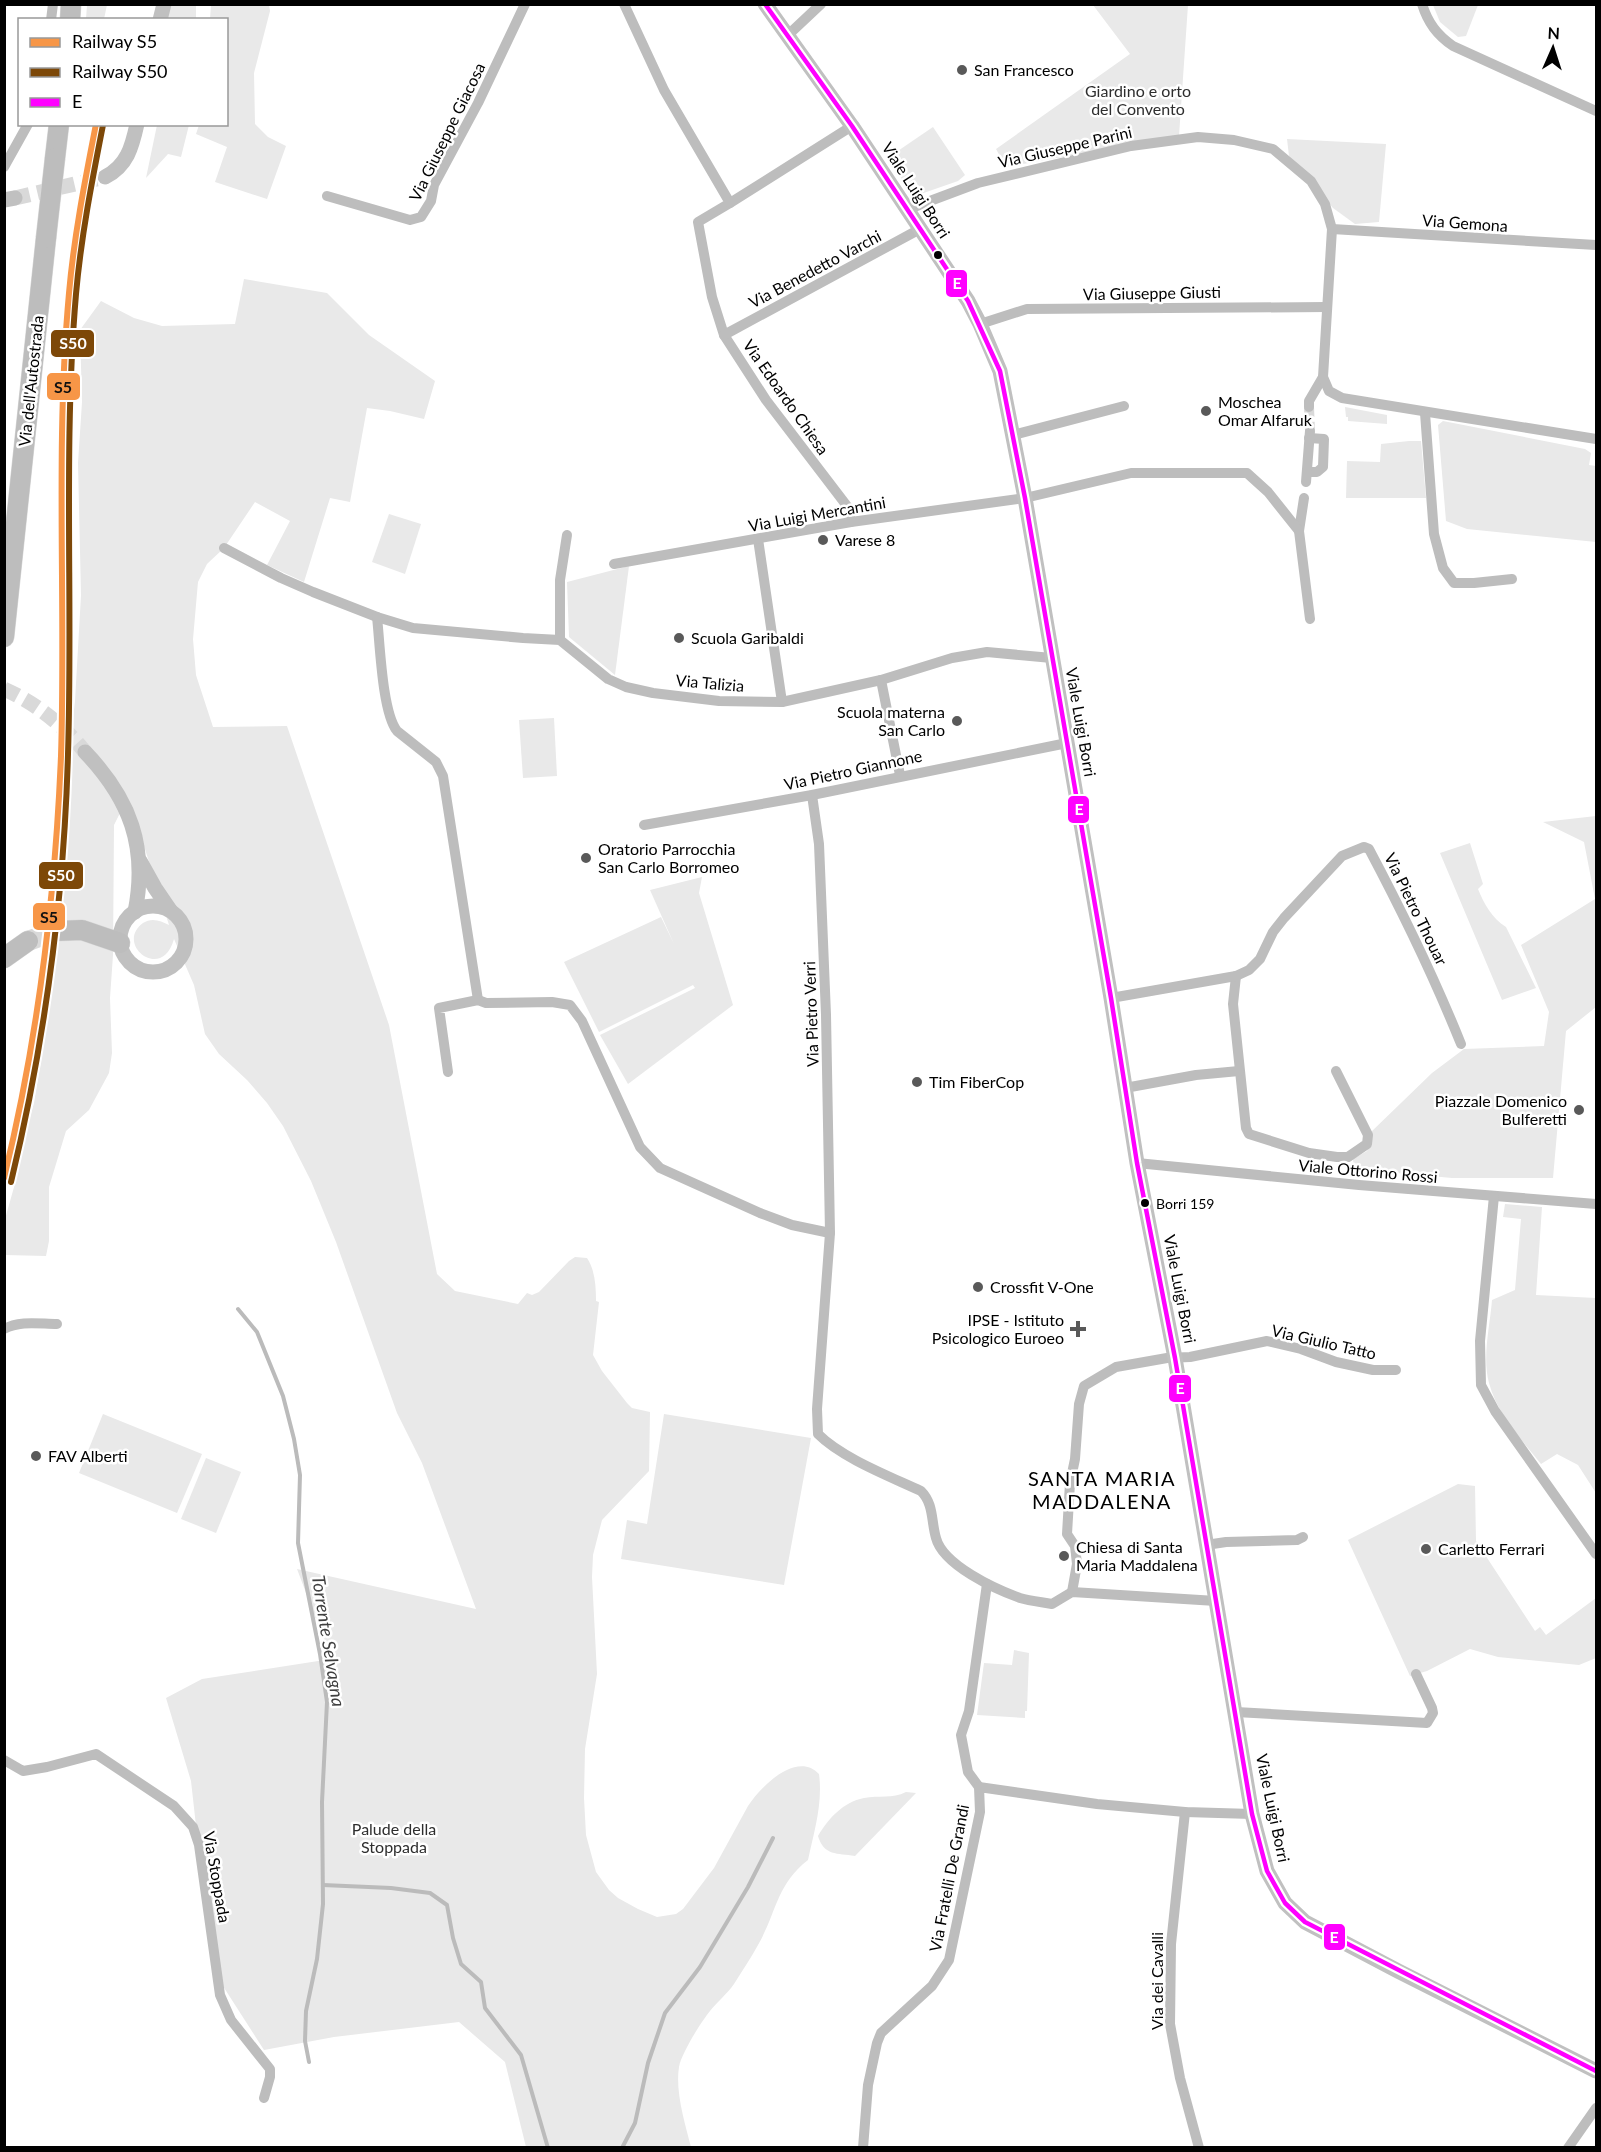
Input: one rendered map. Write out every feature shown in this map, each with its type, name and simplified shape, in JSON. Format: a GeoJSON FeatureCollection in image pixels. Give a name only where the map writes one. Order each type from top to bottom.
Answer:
{"type":"FeatureCollection","features":[{"type":"Feature","properties":{"kind":"highway","name":"Via dell'Autostrada"},"geometry":{"type":"LineString","coordinates":[[4,637],[59,126]]}},
{"type":"Feature","properties":{"kind":"highway"},"geometry":{"type":"LineString","coordinates":[[4,537],[13,465],[25,430]]}},
{"type":"Feature","properties":{"kind":"highway"},"geometry":{"type":"LineString","coordinates":[[56,931],[82,930],[120,943]]}},
{"type":"Feature","properties":{"kind":"highway"},"geometry":{"type":"LineString","coordinates":[[4,958],[28,940]]}},
{"type":"Feature","properties":{"kind":"main road","name":"Viale Luigi Borri"},"geometry":{"type":"LineString","coordinates":[[765,4],[852,126],[968,301],[1000,371],[1025,498],[1137,1163],[1175,1358],[1252,1814],[1267,1871],[1285,1903],[1305,1922],[1596,2071]]}},
{"type":"Feature","properties":{"kind":"main road"},"geometry":{"type":"LineString","coordinates":[[105,177],[115,172],[128,156],[133,146],[137,126]]}},
{"type":"Feature","properties":{"kind":"main road"},"geometry":{"type":"LineString","coordinates":[[85,752],[109,781],[126,809],[137,842],[140,861],[135,912]]}},
{"type":"Feature","properties":{"kind":"main road"},"geometry":{"type":"LineString","coordinates":[[140,861],[170,910]]}},
{"type":"Feature","properties":{"kind":"main road"},"geometry":{"type":"LineString","coordinates":[[149,906],[160,906],[170,910],[178,916],[187,935],[187,945],[183,955],[177,963],[159,973],[148,973],[138,969],[125,957],[120,943],[120,932],[124,923],[135,912],[149,906]]}},
{"type":"Feature","properties":{"kind":"street","name":"Via Giuseppe Giacosa"},"geometry":{"type":"LineString","coordinates":[[327,196],[410,220],[421,217],[431,201],[434,185],[478,103],[525,4]]}},
{"type":"Feature","properties":{"kind":"street"},"geometry":{"type":"LineString","coordinates":[[624,4],[664,90],[730,203],[852,126]]}},
{"type":"Feature","properties":{"kind":"street"},"geometry":{"type":"LineString","coordinates":[[787,36],[821,4]]}},
{"type":"Feature","properties":{"kind":"street"},"geometry":{"type":"LineString","coordinates":[[1422,4],[1437,35],[1453,46],[1596,111]]}},
{"type":"Feature","properties":{"kind":"street"},"geometry":{"type":"LineString","coordinates":[[4,167],[27,126]]}},
{"type":"Feature","properties":{"kind":"street","name":"Via Giuseppe Parini"},"geometry":{"type":"LineString","coordinates":[[906,210],[978,183],[1131,146],[1198,137],[1234,140],[1273,149],[1311,181],[1324,204],[1332,229],[1323,377],[1309,401],[1309,407]]}},
{"type":"Feature","properties":{"kind":"street","name":"Via Edoardo Chiesa"},"geometry":{"type":"LineString","coordinates":[[730,203],[698,222],[712,297],[724,334],[766,400],[847,506],[851,522]]}},
{"type":"Feature","properties":{"kind":"street","name":"Via Benedetto Varchi"},"geometry":{"type":"LineString","coordinates":[[724,334],[920,229]]}},
{"type":"Feature","properties":{"kind":"street","name":"Via Gemona"},"geometry":{"type":"LineString","coordinates":[[1332,229],[1596,245]]}},
{"type":"Feature","properties":{"kind":"street","name":"Via Giuseppe Giusti"},"geometry":{"type":"LineString","coordinates":[[980,324],[1018,311],[1327,307]]}},
{"type":"Feature","properties":{"kind":"street"},"geometry":{"type":"LineString","coordinates":[[1323,377],[1329,391],[1342,398],[1596,439]]}},
{"type":"Feature","properties":{"kind":"street"},"geometry":{"type":"LineString","coordinates":[[1012,435],[1124,406]]}},
{"type":"Feature","properties":{"kind":"street"},"geometry":{"type":"LineString","coordinates":[[1425,413],[1434,534],[1443,568],[1454,583],[1512,579]]}},
{"type":"Feature","properties":{"kind":"street"},"geometry":{"type":"LineString","coordinates":[[1307,477],[1309,435]]}},
{"type":"Feature","properties":{"kind":"street","name":"Via Luigi Mercantini"},"geometry":{"type":"LineString","coordinates":[[614,564],[851,522],[1025,498],[1131,473],[1247,473],[1268,492],[1299,531]]}},
{"type":"Feature","properties":{"kind":"street"},"geometry":{"type":"LineString","coordinates":[[1304,498],[1299,531],[1310,619]]}},
{"type":"Feature","properties":{"kind":"street"},"geometry":{"type":"LineString","coordinates":[[224,548],[280,578],[413,628],[560,640],[560,580],[567,535]]}},
{"type":"Feature","properties":{"kind":"street"},"geometry":{"type":"LineString","coordinates":[[758,539],[782,702]]}},
{"type":"Feature","properties":{"kind":"street"},"geometry":{"type":"LineString","coordinates":[[377,616],[392,724],[397,731],[436,762],[443,776],[478,1000]]}},
{"type":"Feature","properties":{"kind":"street","name":"Via Talizia"},"geometry":{"type":"LineString","coordinates":[[560,640],[608,679],[626,687],[718,701],[782,702],[881,680],[952,658],[987,652],[1052,658]]}},
{"type":"Feature","properties":{"kind":"street"},"geometry":{"type":"LineString","coordinates":[[881,680],[900,776]]}},
{"type":"Feature","properties":{"kind":"street","name":"Via Pietro Giannone"},"geometry":{"type":"LineString","coordinates":[[644,825],[812,795],[1067,743]]}},
{"type":"Feature","properties":{"kind":"street","name":"Via Pietro Verri"},"geometry":{"type":"LineString","coordinates":[[812,795],[819,844],[826,1015],[830,1233],[816,1409],[818,1434],[827,1444],[921,1491],[929,1499],[936,1540],[948,1558],[987,1584]]}},
{"type":"Feature","properties":{"kind":"street","name":"Via Pietro Thouar"},"geometry":{"type":"LineString","coordinates":[[1111,998],[1236,976],[1249,970],[1260,959],[1273,932],[1342,856],[1364,847],[1370,849],[1399,906],[1440,991],[1461,1044]]}},
{"type":"Feature","properties":{"kind":"street"},"geometry":{"type":"LineString","coordinates":[[1236,976],[1233,1004],[1246,1128],[1249,1134],[1309,1153],[1348,1157],[1367,1144],[1368,1135],[1336,1071]]}},
{"type":"Feature","properties":{"kind":"street"},"geometry":{"type":"LineString","coordinates":[[448,1072],[439,1008],[478,1000],[486,1003],[552,1002],[570,1005],[582,1021],[640,1147],[660,1168],[760,1213],[792,1225],[830,1233]]}},
{"type":"Feature","properties":{"kind":"street"},"geometry":{"type":"LineString","coordinates":[[1125,1088],[1196,1075],[1239,1071]]}},
{"type":"Feature","properties":{"kind":"street","name":"Viale Ottorino Rossi"},"geometry":{"type":"LineString","coordinates":[[1137,1163],[1494,1197],[1596,1204]]}},
{"type":"Feature","properties":{"kind":"street"},"geometry":{"type":"LineString","coordinates":[[1494,1197],[1480,1341],[1481,1384],[1495,1411],[1596,1554]]}},
{"type":"Feature","properties":{"kind":"street"},"geometry":{"type":"LineString","coordinates":[[4,1329],[11,1325],[29,1323],[57,1324]]}},
{"type":"Feature","properties":{"kind":"street","name":"Via Giulio Tatto"},"geometry":{"type":"LineString","coordinates":[[1072,1592],[1077,1564],[1075,1546],[1067,1534],[1079,1404],[1084,1386],[1116,1367],[1190,1357],[1267,1341],[1301,1349],[1336,1362],[1373,1370],[1396,1371]]}},
{"type":"Feature","properties":{"kind":"street"},"geometry":{"type":"LineString","coordinates":[[1206,1545],[1226,1542],[1297,1540],[1304,1537]]}},
{"type":"Feature","properties":{"kind":"street"},"geometry":{"type":"LineString","coordinates":[[979,1787],[968,1772],[961,1735],[969,1711],[987,1584],[1022,1599],[1052,1604],[1072,1592],[1216,1601]]}},
{"type":"Feature","properties":{"kind":"street"},"geometry":{"type":"LineString","coordinates":[[1236,1712],[1427,1723],[1433,1713],[1432,1708],[1416,1674]]}},
{"type":"Feature","properties":{"kind":"street","name":"Via Stoppada"},"geometry":{"type":"LineString","coordinates":[[4,1760],[23,1771],[96,1755],[174,1806],[193,1827],[199,1845],[220,1995],[231,2020],[270,2069],[264,2098]]}},
{"type":"Feature","properties":{"kind":"street","name":"Via Fratelli De Grandi"},"geometry":{"type":"LineString","coordinates":[[863,2148],[868,2085],[881,2033],[932,1986],[949,1960],[980,1812],[979,1787],[1097,1804],[1185,1812],[1252,1814]]}},
{"type":"Feature","properties":{"kind":"street","name":"Via dei Cavalli"},"geometry":{"type":"LineString","coordinates":[[1185,1812],[1171,1944],[1170,2024],[1180,2079],[1199,2148]]}},
{"type":"Feature","properties":{"kind":"street"},"geometry":{"type":"LineString","coordinates":[[1568,2148],[1596,2108]]}},
{"type":"Feature","properties":{"kind":"green space"},"geometry":{"type":"Polygon","coordinates":[[[87,5],[107,5],[104,18],[86,18],[87,5]]]}},
{"type":"Feature","properties":{"kind":"green space"},"geometry":{"type":"Polygon","coordinates":[[[169,5],[196,5],[196,18],[166,18],[169,5]]]}},
{"type":"Feature","properties":{"kind":"green space"},"geometry":{"type":"Polygon","coordinates":[[[211,5],[269,5],[270,11],[254,73],[255,124],[268,137],[286,146],[267,199],[215,182],[227,147],[196,134],[199,126],[228,126],[228,18],[210,18],[211,5]]]}},
{"type":"Feature","properties":{"kind":"green space","name":"Giardino e orto del Convento"},"geometry":{"type":"Polygon","coordinates":[[[1093,5],[1188,5],[1179,136],[1006,167],[996,149],[1130,54],[1093,5]]]}},
{"type":"Feature","properties":{"kind":"green space"},"geometry":{"type":"Polygon","coordinates":[[[1433,5],[1478,5],[1466,36],[1458,37],[1440,22],[1433,5]]]}},
{"type":"Feature","properties":{"kind":"green space"},"geometry":{"type":"Polygon","coordinates":[[[157,126],[189,126],[181,157],[168,154],[146,178],[157,126]]]}},
{"type":"Feature","properties":{"kind":"green space"},"geometry":{"type":"Polygon","coordinates":[[[933,127],[965,175],[958,181],[912,197],[889,157],[933,127]]]}},
{"type":"Feature","properties":{"kind":"green space"},"geometry":{"type":"Polygon","coordinates":[[[1287,139],[1386,144],[1379,222],[1355,224],[1333,208],[1289,156],[1287,139]]]}},
{"type":"Feature","properties":{"kind":"green space","name":"Palude della Stoppada"},"geometry":{"type":"Polygon","coordinates":[[[244,279],[327,293],[369,335],[435,381],[424,419],[367,408],[350,502],[330,498],[304,582],[267,565],[290,521],[255,502],[224,548],[207,564],[198,582],[193,639],[196,675],[213,727],[287,726],[389,1025],[437,1274],[455,1291],[518,1304],[527,1293],[532,1295],[539,1292],[575,1257],[587,1258],[593,1273],[596,1301],[599,1302],[593,1355],[602,1371],[632,1408],[650,1412],[649,1471],[602,1520],[593,1555],[597,1674],[585,1749],[584,1798],[586,1835],[596,1872],[618,1898],[638,1909],[657,1917],[676,1914],[683,1909],[714,1868],[748,1806],[770,1781],[800,1766],[810,1768],[819,1774],[819,1807],[808,1860],[789,1879],[752,1955],[734,1984],[702,2023],[687,2046],[681,2061],[678,2076],[679,2097],[691,2147],[526,2147],[505,2062],[459,2022],[334,2037],[264,2050],[212,1969],[191,1781],[166,1698],[202,1679],[331,1659],[297,1569],[476,1609],[422,1463],[397,1413],[336,1242],[311,1181],[283,1126],[267,1103],[247,1080],[219,1054],[205,1034],[194,985],[174,939],[168,952],[160,958],[151,959],[137,949],[134,941],[136,932],[143,923],[153,920],[169,925],[138,827],[120,813],[114,825],[113,955],[110,998],[112,1053],[109,1073],[89,1110],[66,1131],[49,1187],[49,1241],[46,1256],[5,1255],[5,1219],[34,1103],[59,927],[64,850],[64,799],[75,701],[81,595],[78,463],[82,402],[80,330],[101,301],[134,318],[162,326],[235,324],[244,279]]]}},
{"type":"Feature","properties":{"kind":"green space"},"geometry":{"type":"Polygon","coordinates":[[[1345,407],[1387,415],[1387,424],[1348,421],[1345,407]]]}},
{"type":"Feature","properties":{"kind":"green space"},"geometry":{"type":"Polygon","coordinates":[[[1443,421],[1585,449],[1591,453],[1589,465],[1596,466],[1596,542],[1467,529],[1446,521],[1438,425],[1443,421]]]}},
{"type":"Feature","properties":{"kind":"green space"},"geometry":{"type":"Polygon","coordinates":[[[1421,441],[1426,498],[1346,498],[1347,461],[1380,462],[1381,444],[1421,441]]]}},
{"type":"Feature","properties":{"kind":"green space"},"geometry":{"type":"Polygon","coordinates":[[[389,514],[421,524],[405,574],[372,562],[389,514]]]}},
{"type":"Feature","properties":{"kind":"green space"},"geometry":{"type":"Polygon","coordinates":[[[629,566],[615,675],[569,637],[567,582],[629,566]]]}},
{"type":"Feature","properties":{"kind":"green space"},"geometry":{"type":"Polygon","coordinates":[[[554,718],[557,776],[523,778],[519,720],[554,718]]]}},
{"type":"Feature","properties":{"kind":"green space"},"geometry":{"type":"Polygon","coordinates":[[[1596,816],[1596,1007],[1566,1031],[1553,1178],[1452,1178],[1354,1169],[1353,1159],[1367,1151],[1372,1137],[1371,1132],[1432,1073],[1464,1049],[1544,1046],[1549,1012],[1521,945],[1595,899],[1584,842],[1543,822],[1596,816]]]}},
{"type":"Feature","properties":{"kind":"green space"},"geometry":{"type":"Polygon","coordinates":[[[1470,843],[1483,884],[1478,889],[1480,895],[1493,915],[1506,927],[1536,988],[1502,1000],[1440,853],[1470,843]]]}},
{"type":"Feature","properties":{"kind":"green space"},"geometry":{"type":"Polygon","coordinates":[[[702,877],[699,893],[733,1005],[628,1084],[600,1035],[695,988],[693,985],[599,1032],[564,962],[661,917],[674,944],[650,890],[702,877]]]}},
{"type":"Feature","properties":{"kind":"green space"},"geometry":{"type":"Polygon","coordinates":[[[1505,1204],[1542,1207],[1536,1295],[1596,1298],[1596,1493],[1578,1465],[1557,1454],[1541,1464],[1504,1416],[1489,1383],[1486,1352],[1492,1300],[1515,1290],[1521,1219],[1503,1217],[1505,1204]]]}},
{"type":"Feature","properties":{"kind":"green space"},"geometry":{"type":"Polygon","coordinates":[[[103,1414],[202,1454],[177,1513],[79,1473],[103,1414]]]}},
{"type":"Feature","properties":{"kind":"green space"},"geometry":{"type":"Polygon","coordinates":[[[664,1414],[811,1438],[784,1585],[621,1559],[627,1520],[647,1524],[664,1414]]]}},
{"type":"Feature","properties":{"kind":"green space"},"geometry":{"type":"Polygon","coordinates":[[[206,1458],[241,1472],[216,1533],[181,1519],[206,1458]]]}},
{"type":"Feature","properties":{"kind":"green space"},"geometry":{"type":"Polygon","coordinates":[[[1458,1484],[1475,1486],[1476,1541],[1535,1631],[1540,1627],[1546,1635],[1596,1598],[1596,1658],[1579,1665],[1498,1657],[1470,1649],[1427,1671],[1410,1676],[1348,1540],[1458,1484]]]}},
{"type":"Feature","properties":{"kind":"green space"},"geometry":{"type":"Polygon","coordinates":[[[1014,1650],[1029,1653],[1025,1718],[977,1715],[984,1663],[1012,1665],[1014,1650]]]}},
{"type":"Feature","properties":{"kind":"green space"},"geometry":{"type":"Polygon","coordinates":[[[906,1792],[916,1793],[855,1856],[837,1854],[824,1847],[818,1836],[826,1823],[843,1807],[864,1798],[906,1792]]]}},
{"type":"Feature","properties":{"kind":"waterway","name":"Torrente Selvagna"},"geometry":{"type":"LineString","coordinates":[[238,1309],[257,1332],[283,1396],[294,1439],[300,1475],[298,1543],[327,1702],[322,1802],[323,1904],[317,1959],[306,2011],[305,2041],[309,2062]]}},
{"type":"Feature","properties":{"kind":"waterway"},"geometry":{"type":"LineString","coordinates":[[622,2148],[635,2123],[648,2063],[665,2013],[700,1967],[748,1887],[773,1838]]}},
{"type":"Feature","properties":{"kind":"waterway"},"geometry":{"type":"LineString","coordinates":[[323,1885],[391,1888],[430,1893],[447,1905],[461,1964],[481,1982],[485,2008],[521,2055],[548,2148]]}},
{"type":"Feature","properties":{"kind":"tunnel"},"geometry":{"type":"LineString","coordinates":[[15,198],[105,177]]}},
{"type":"Feature","properties":{"kind":"tunnel"},"geometry":{"type":"LineString","coordinates":[[1309,407],[1310,431]]}},
{"type":"Feature","properties":{"kind":"tunnel"},"geometry":{"type":"LineString","coordinates":[[4,689],[27,701],[48,716],[85,752]]}},
{"type":"Feature","properties":{"kind":"tunnel"},"geometry":{"type":"LineString","coordinates":[[28,941],[56,931]]}},
{"type":"Feature","properties":{"kind":"rail line","name":"S5"},"geometry":{"type":"LineString","coordinates":[[4,1178],[35,1021],[54,863],[61,756],[62,467],[65,351],[74,250],[96,126]]}},
{"type":"Feature","properties":{"kind":"rail line","name":"S50"},"geometry":{"type":"LineString","coordinates":[[11,1182],[43,1023],[62,862],[68,754],[69,466],[72,351],[81,251],[103,126]]}},
{"type":"Feature","properties":{"kind":"transit line","name":"E"},"geometry":{"type":"LineString","coordinates":[[765,4],[852,126],[968,301],[1000,371],[1025,498],[1137,1163],[1175,1358],[1252,1814],[1267,1871],[1285,1903],[1305,1922],[1596,2071]]}},
{"type":"Feature","properties":{"kind":"place","name":"San Francesco"},"geometry":{"type":"Point","coordinates":[962,70]}},
{"type":"Feature","properties":{"kind":"place","name":"Moschea Omar Alfaruk"},"geometry":{"type":"Point","coordinates":[1206,411]}},
{"type":"Feature","properties":{"kind":"place","name":"Varese 8"},"geometry":{"type":"Point","coordinates":[823,540]}},
{"type":"Feature","properties":{"kind":"place","name":"Scuola Garibaldi"},"geometry":{"type":"Point","coordinates":[679,638]}},
{"type":"Feature","properties":{"kind":"place","name":"Scuola materna San Carlo"},"geometry":{"type":"Point","coordinates":[957,721]}},
{"type":"Feature","properties":{"kind":"place","name":"Oratorio Parrocchia San Carlo Borromeo"},"geometry":{"type":"Point","coordinates":[586,858]}},
{"type":"Feature","properties":{"kind":"place","name":"Tim FiberCop"},"geometry":{"type":"Point","coordinates":[917,1082]}},
{"type":"Feature","properties":{"kind":"place","name":"Piazzale Domenico Bulferetti"},"geometry":{"type":"Point","coordinates":[1579,1110]}},
{"type":"Feature","properties":{"kind":"place","name":"Borri 159"},"geometry":{"type":"Point","coordinates":[1145,1203]}},
{"type":"Feature","properties":{"kind":"place","name":"Crossfit V-One"},"geometry":{"type":"Point","coordinates":[978,1287]}},
{"type":"Feature","properties":{"kind":"place","name":"IPSE - Istituto Psicologico Euroeo"},"geometry":{"type":"Point","coordinates":[1078,1329]}},
{"type":"Feature","properties":{"kind":"place","name":"FAV Alberti"},"geometry":{"type":"Point","coordinates":[36,1456]}},
{"type":"Feature","properties":{"kind":"place","name":"Carletto Ferrari"},"geometry":{"type":"Point","coordinates":[1426,1549]}},
{"type":"Feature","properties":{"kind":"place","name":"Chiesa di Santa Maria Maddalena"},"geometry":{"type":"Point","coordinates":[1064,1556]}},
{"type":"Feature","properties":{"kind":"district","name":"SANTA MARIA MADDALENA"},"geometry":{"type":"Point","coordinates":[1102,1490]}}]}
